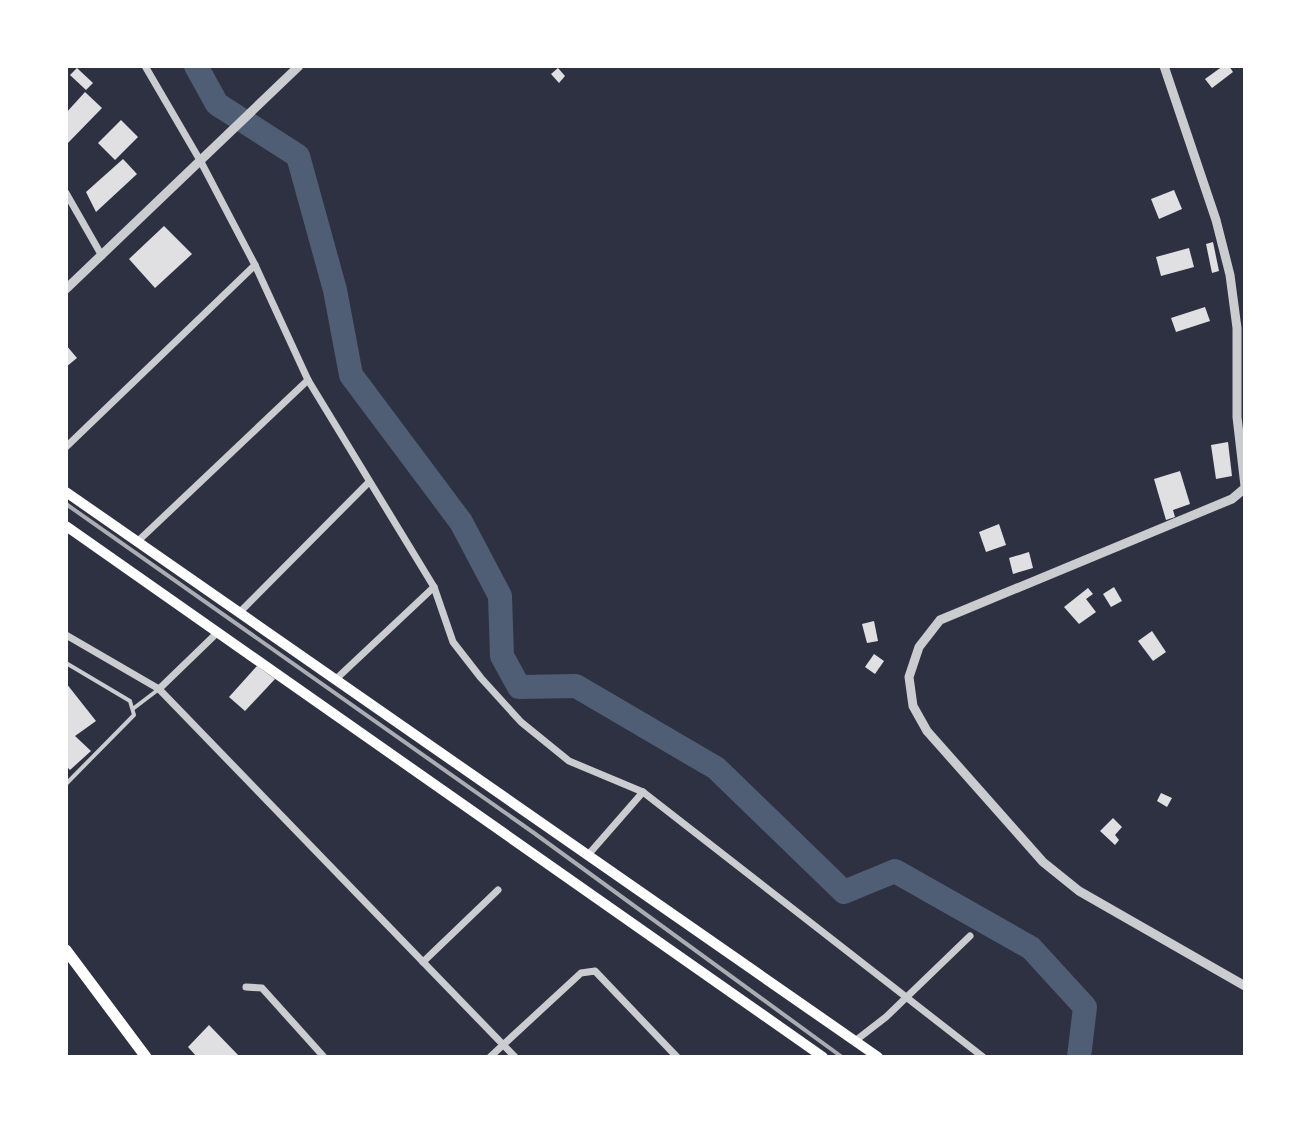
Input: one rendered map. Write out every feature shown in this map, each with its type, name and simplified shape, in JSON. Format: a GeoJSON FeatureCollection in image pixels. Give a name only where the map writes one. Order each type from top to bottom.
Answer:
{"type":"FeatureCollection","features":[{"type":"Feature","properties":{"kind":"main road"},"geometry":{"type":"LineString","coordinates":[[66,492],[878,1057]]}},
{"type":"Feature","properties":{"kind":"main road"},"geometry":{"type":"LineString","coordinates":[[66,526],[823,1057]]}},
{"type":"Feature","properties":{"kind":"main road"},"geometry":{"type":"LineString","coordinates":[[66,950],[146,1057]]}},
{"type":"Feature","properties":{"kind":"street"},"geometry":{"type":"LineString","coordinates":[[145,66],[201,162],[255,265],[308,380],[434,587],[453,642],[521,722],[569,761],[643,792],[983,1057]]}},
{"type":"Feature","properties":{"kind":"street"},"geometry":{"type":"LineString","coordinates":[[66,289],[299,66]]}},
{"type":"Feature","properties":{"kind":"street"},"geometry":{"type":"LineString","coordinates":[[1164,66],[1216,220],[1230,275],[1237,328],[1237,417],[1245,487],[1232,499],[940,620],[919,647],[909,677],[913,706],[927,731],[1043,862],[1079,891],[1245,986]]}},
{"type":"Feature","properties":{"kind":"street"},"geometry":{"type":"LineString","coordinates":[[66,193],[102,256]]}},
{"type":"Feature","properties":{"kind":"street"},"geometry":{"type":"LineString","coordinates":[[66,447],[255,265]]}},
{"type":"Feature","properties":{"kind":"street"},"geometry":{"type":"LineString","coordinates":[[137,542],[308,380]]}},
{"type":"Feature","properties":{"kind":"street"},"geometry":{"type":"LineString","coordinates":[[239,613],[368,483]]}},
{"type":"Feature","properties":{"kind":"street"},"geometry":{"type":"LineString","coordinates":[[335,680],[434,587]]}},
{"type":"Feature","properties":{"kind":"street"},"geometry":{"type":"LineString","coordinates":[[159,689],[218,632]]}},
{"type":"Feature","properties":{"kind":"street"},"geometry":{"type":"LineString","coordinates":[[66,635],[159,689],[515,1057]]}},
{"type":"Feature","properties":{"kind":"street"},"geometry":{"type":"LineString","coordinates":[[588,855],[643,792]]}},
{"type":"Feature","properties":{"kind":"street"},"geometry":{"type":"LineString","coordinates":[[423,962],[498,890]]}},
{"type":"Feature","properties":{"kind":"street"},"geometry":{"type":"LineString","coordinates":[[855,1041],[970,936]]}},
{"type":"Feature","properties":{"kind":"street"},"geometry":{"type":"LineString","coordinates":[[490,1057],[581,973],[595,971],[677,1057]]}},
{"type":"Feature","properties":{"kind":"street"},"geometry":{"type":"LineString","coordinates":[[246,987],[262,988],[324,1057]]}},
{"type":"Feature","properties":{"kind":"lane"},"geometry":{"type":"LineString","coordinates":[[66,663],[130,701],[134,708],[134,715],[66,784]]}},
{"type":"Feature","properties":{"kind":"lane"},"geometry":{"type":"LineString","coordinates":[[134,708],[159,689]]}},
{"type":"Feature","properties":{"kind":"building"},"geometry":{"type":"Polygon","coordinates":[[[1223,66],[1229,66],[1233,72],[1212,88],[1205,79],[1223,66]]]}},
{"type":"Feature","properties":{"kind":"building"},"geometry":{"type":"Polygon","coordinates":[[[77,68],[93,83],[86,90],[70,75],[77,68]]]}},
{"type":"Feature","properties":{"kind":"building"},"geometry":{"type":"Polygon","coordinates":[[[558,68],[565,76],[559,83],[551,74],[558,68]]]}},
{"type":"Feature","properties":{"kind":"building"},"geometry":{"type":"Polygon","coordinates":[[[85,92],[102,108],[66,145],[66,113],[85,92]]]}},
{"type":"Feature","properties":{"kind":"building"},"geometry":{"type":"Polygon","coordinates":[[[121,120],[138,137],[115,160],[98,143],[121,120]]]}},
{"type":"Feature","properties":{"kind":"building"},"geometry":{"type":"Polygon","coordinates":[[[123,159],[137,174],[96,212],[86,192],[123,159]]]}},
{"type":"Feature","properties":{"kind":"building"},"geometry":{"type":"Polygon","coordinates":[[[1174,190],[1182,209],[1159,219],[1151,199],[1174,190]]]}},
{"type":"Feature","properties":{"kind":"building"},"geometry":{"type":"Polygon","coordinates":[[[164,226],[192,254],[155,288],[129,259],[164,226]]]}},
{"type":"Feature","properties":{"kind":"building"},"geometry":{"type":"Polygon","coordinates":[[[1213,242],[1219,271],[1212,273],[1206,244],[1213,242]]]}},
{"type":"Feature","properties":{"kind":"building"},"geometry":{"type":"Polygon","coordinates":[[[1189,248],[1194,267],[1161,276],[1156,257],[1189,248]]]}},
{"type":"Feature","properties":{"kind":"building"},"geometry":{"type":"Polygon","coordinates":[[[1205,307],[1210,321],[1176,332],[1171,318],[1205,307]]]}},
{"type":"Feature","properties":{"kind":"building"},"geometry":{"type":"Polygon","coordinates":[[[66,345],[77,358],[66,367],[66,345]]]}},
{"type":"Feature","properties":{"kind":"building"},"geometry":{"type":"Polygon","coordinates":[[[1228,442],[1232,476],[1216,479],[1211,445],[1228,442]]]}},
{"type":"Feature","properties":{"kind":"building"},"geometry":{"type":"Polygon","coordinates":[[[1180,471],[1190,504],[1173,510],[1175,517],[1166,520],[1154,479],[1180,471]]]}},
{"type":"Feature","properties":{"kind":"building"},"geometry":{"type":"Polygon","coordinates":[[[999,524],[1006,545],[986,552],[979,532],[999,524]]]}},
{"type":"Feature","properties":{"kind":"building"},"geometry":{"type":"Polygon","coordinates":[[[1029,552],[1033,568],[1013,574],[1009,558],[1029,552]]]}},
{"type":"Feature","properties":{"kind":"building"},"geometry":{"type":"Polygon","coordinates":[[[1114,587],[1122,601],[1111,607],[1103,594],[1114,587]]]}},
{"type":"Feature","properties":{"kind":"building"},"geometry":{"type":"Polygon","coordinates":[[[1088,588],[1093,594],[1086,599],[1096,612],[1079,624],[1064,607],[1088,588]]]}},
{"type":"Feature","properties":{"kind":"building"},"geometry":{"type":"Polygon","coordinates":[[[874,621],[878,641],[867,643],[862,624],[874,621]]]}},
{"type":"Feature","properties":{"kind":"building"},"geometry":{"type":"Polygon","coordinates":[[[1152,631],[1166,652],[1153,661],[1138,641],[1152,631]]]}},
{"type":"Feature","properties":{"kind":"building"},"geometry":{"type":"Polygon","coordinates":[[[874,654],[884,661],[875,674],[865,667],[874,654]]]}},
{"type":"Feature","properties":{"kind":"building"},"geometry":{"type":"Polygon","coordinates":[[[257,666],[275,679],[245,711],[229,697],[257,666]]]}},
{"type":"Feature","properties":{"kind":"building"},"geometry":{"type":"Polygon","coordinates":[[[66,683],[96,721],[75,736],[91,751],[70,770],[66,766],[66,683]]]}},
{"type":"Feature","properties":{"kind":"building"},"geometry":{"type":"Polygon","coordinates":[[[1161,793],[1172,798],[1167,807],[1157,801],[1161,793]]]}},
{"type":"Feature","properties":{"kind":"building"},"geometry":{"type":"Polygon","coordinates":[[[1113,818],[1122,827],[1115,835],[1119,840],[1115,845],[1100,831],[1113,818]]]}},
{"type":"Feature","properties":{"kind":"building"},"geometry":{"type":"Polygon","coordinates":[[[209,1025],[240,1057],[197,1057],[188,1047],[209,1025]]]}},
{"type":"Feature","properties":{"kind":"waterway"},"geometry":{"type":"LineString","coordinates":[[196,66],[217,104],[298,156],[335,290],[351,375],[461,522],[500,596],[502,656],[519,687],[576,686],[716,768],[844,892],[895,871],[1031,948],[1085,1007],[1079,1057]]}},
{"type":"Feature","properties":{"kind":"railway"},"geometry":{"type":"LineString","coordinates":[[66,504],[534,833],[842,1057]]}}]}
